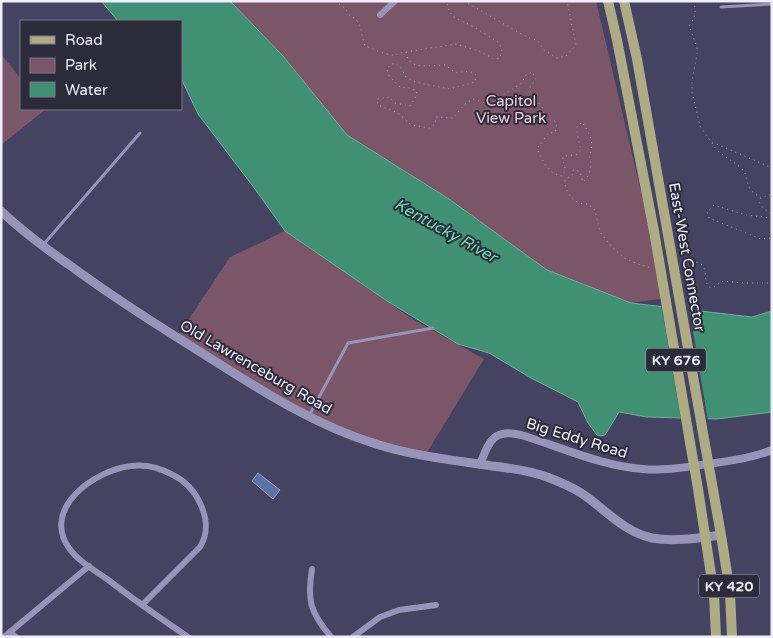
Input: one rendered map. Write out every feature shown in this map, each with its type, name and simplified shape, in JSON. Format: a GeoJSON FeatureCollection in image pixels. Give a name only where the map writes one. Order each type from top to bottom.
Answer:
{"type":"FeatureCollection","features":[{"type":"Feature","properties":{"kind":"main road","name":"East-West Connector"},"geometry":{"type":"LineString","coordinates":[[608,1],[654,231],[698,489],[714,594],[716,637]]}},
{"type":"Feature","properties":{"kind":"main road","name":"East-West Connector"},"geometry":{"type":"LineString","coordinates":[[624,1],[637,59],[721,535],[730,592],[732,637]]}},
{"type":"Feature","properties":{"kind":"main road","name":"Old Lawrenceburg Road"},"geometry":{"type":"LineString","coordinates":[[1,211],[42,246],[112,296],[247,381],[339,431],[380,445],[421,455],[546,477],[572,487],[616,521],[639,534],[676,540],[721,535]]}},
{"type":"Feature","properties":{"kind":"street"},"geometry":{"type":"LineString","coordinates":[[380,15],[395,1]]}},
{"type":"Feature","properties":{"kind":"street","name":"Big Eddy Road"},"geometry":{"type":"LineString","coordinates":[[480,464],[488,444],[493,438],[508,432],[612,464],[645,470],[720,462],[772,450]]}},
{"type":"Feature","properties":{"kind":"street"},"geometry":{"type":"LineString","coordinates":[[142,605],[200,546],[204,540],[206,526],[204,512],[198,499],[183,481],[176,476],[151,466],[130,466],[109,472],[80,489],[72,497],[66,505],[61,522],[64,540],[76,556],[142,605],[188,637]]}},
{"type":"Feature","properties":{"kind":"street"},"geometry":{"type":"LineString","coordinates":[[4,637],[89,566]]}},
{"type":"Feature","properties":{"kind":"street"},"geometry":{"type":"LineString","coordinates":[[312,569],[310,596],[312,609],[317,620],[331,637]]}},
{"type":"Feature","properties":{"kind":"street"},"geometry":{"type":"LineString","coordinates":[[353,637],[380,617],[399,610],[436,605]]}},
{"type":"Feature","properties":{"kind":"street"},"geometry":{"type":"LineString","coordinates":[[10,632],[16,637]]}},
{"type":"Feature","properties":{"kind":"lane"},"geometry":{"type":"LineString","coordinates":[[721,7],[772,4]]}},
{"type":"Feature","properties":{"kind":"lane"},"geometry":{"type":"LineString","coordinates":[[42,246],[140,134]]}},
{"type":"Feature","properties":{"kind":"lane"},"geometry":{"type":"LineString","coordinates":[[309,416],[348,344],[433,328]]}},
{"type":"Feature","properties":{"kind":"path"},"geometry":{"type":"LineString","coordinates":[[335,1],[346,9],[349,15],[355,18],[360,25],[365,46],[388,55],[456,44],[479,51],[494,59],[500,58],[502,49],[498,42],[452,16],[447,6],[449,1]]}},
{"type":"Feature","properties":{"kind":"path"},"geometry":{"type":"LineString","coordinates":[[464,1],[529,38],[537,40],[544,50],[557,58],[566,56],[576,46],[567,1]]}},
{"type":"Feature","properties":{"kind":"path"},"geometry":{"type":"LineString","coordinates":[[693,1],[695,15],[689,26],[694,36],[697,54],[692,92],[700,126],[712,142],[772,168]]}},
{"type":"Feature","properties":{"kind":"path"},"geometry":{"type":"LineString","coordinates":[[406,52],[408,60],[412,64],[429,66],[445,64],[456,73],[470,71],[476,76],[475,82],[450,89],[413,80],[406,76],[396,63],[390,65],[387,69],[389,76],[400,87],[417,91],[415,98],[410,106],[395,103],[389,97],[377,99],[378,105],[398,113],[411,125],[430,128],[435,124],[436,117],[453,118],[465,104],[473,99],[491,104],[522,83],[525,76],[532,72],[536,79],[530,87],[531,94],[542,107],[548,119],[555,122],[558,127],[555,132],[548,133],[539,146],[538,150],[546,168],[557,175],[562,176],[566,172],[565,164],[562,160],[564,156],[576,155],[581,150],[577,131],[582,122],[590,133],[590,172],[583,182],[580,172],[573,170],[573,174],[565,180],[566,191],[576,202],[588,204],[595,210],[600,232],[624,258],[653,269]]}},
{"type":"Feature","properties":{"kind":"path"},"geometry":{"type":"LineString","coordinates":[[712,142],[715,150],[742,169],[749,187],[761,198]]}},
{"type":"Feature","properties":{"kind":"path"},"geometry":{"type":"LineString","coordinates":[[761,198],[772,194]]}},
{"type":"Feature","properties":{"kind":"path"},"geometry":{"type":"LineString","coordinates":[[761,198],[759,202],[763,208],[772,214]]}},
{"type":"Feature","properties":{"kind":"path"},"geometry":{"type":"LineString","coordinates":[[772,218],[746,214],[714,205],[707,212],[709,218],[761,239],[772,238]]}},
{"type":"Feature","properties":{"kind":"path"},"geometry":{"type":"LineString","coordinates":[[678,267],[693,261],[700,264],[705,270],[706,283],[709,287],[713,288],[724,281],[772,283]]}},
{"type":"Feature","properties":{"kind":"green space","name":"Capitol View Park"},"geometry":{"type":"Polygon","coordinates":[[[230,1],[596,1],[666,298],[631,303],[547,270],[449,199],[347,135],[283,56],[230,1]]]}},
{"type":"Feature","properties":{"kind":"green space"},"geometry":{"type":"Polygon","coordinates":[[[1,54],[20,78],[20,110],[45,110],[1,145],[1,54]]]}},
{"type":"Feature","properties":{"kind":"green space"},"geometry":{"type":"Polygon","coordinates":[[[285,231],[414,320],[484,359],[423,459],[327,423],[177,337],[230,257],[285,231]]]}},
{"type":"Feature","properties":{"kind":"water","name":"Kentucky River"},"geometry":{"type":"Polygon","coordinates":[[[101,1],[230,1],[283,56],[347,135],[449,199],[547,270],[631,303],[752,317],[772,311],[772,412],[717,419],[647,417],[619,412],[605,435],[597,435],[588,423],[578,402],[531,378],[489,353],[458,344],[387,301],[285,231],[198,114],[182,80],[182,20],[117,20],[101,1]]]}},
{"type":"Feature","properties":{"kind":"pier"},"geometry":{"type":"Polygon","coordinates":[[[661,304],[689,307],[708,421],[681,420],[661,304]]]}},
{"type":"Feature","properties":{"kind":"building"},"geometry":{"type":"Polygon","coordinates":[[[258,473],[280,490],[273,499],[252,481],[258,473]]]}}]}
